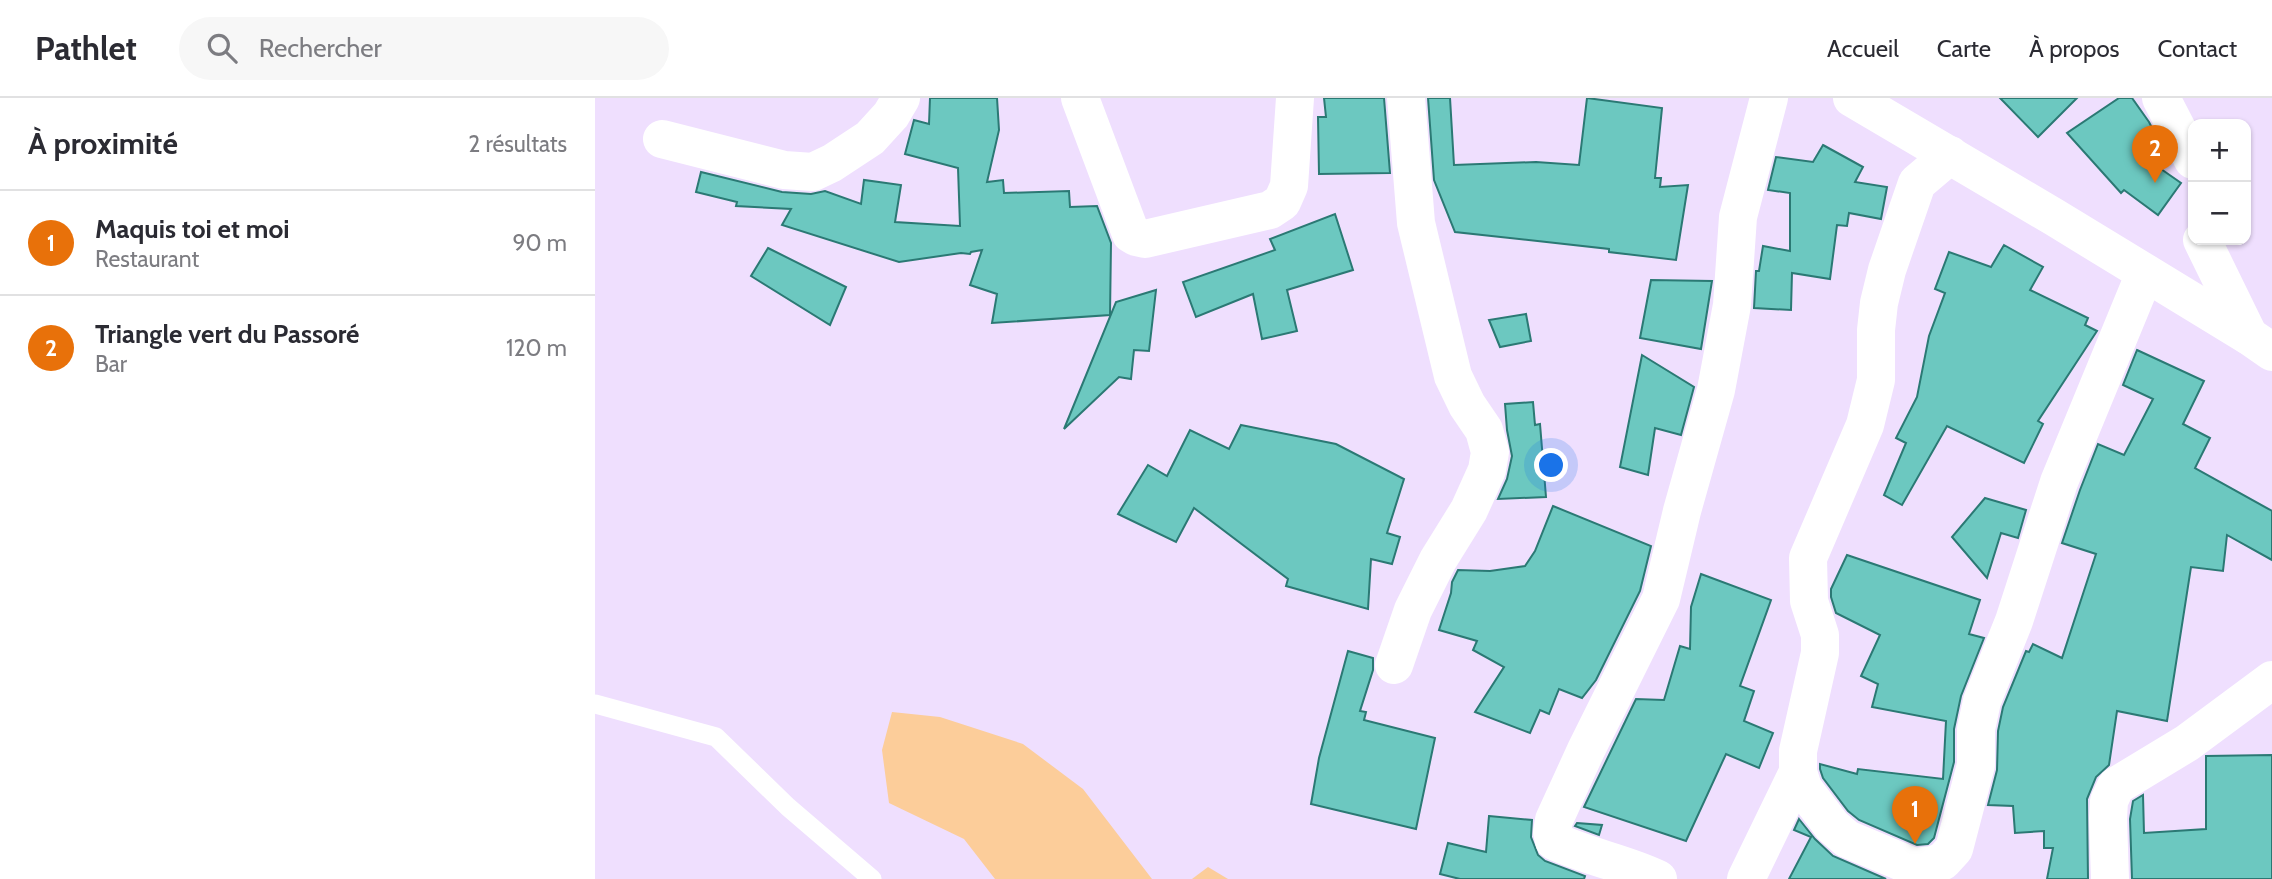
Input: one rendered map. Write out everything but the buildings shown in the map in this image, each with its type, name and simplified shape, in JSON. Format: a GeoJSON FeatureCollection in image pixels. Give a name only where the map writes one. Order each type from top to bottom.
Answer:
{"type":"FeatureCollection","features":[{"type":"Feature","properties":{"kind":"street"},"geometry":{"type":"LineString","coordinates":[[661,139],[784,170],[813,172],[870,138],[891,115],[901,98]]}},
{"type":"Feature","properties":{"kind":"street"},"geometry":{"type":"LineString","coordinates":[[1080,98],[1131,234],[1145,239],[1270,210],[1282,202],[1289,186],[1295,98]]}},
{"type":"Feature","properties":{"kind":"street"},"geometry":{"type":"LineString","coordinates":[[1394,665],[1413,610],[1438,560],[1469,510],[1487,470],[1490,452],[1485,430],[1467,405],[1453,376],[1419,235],[1412,185],[1406,98]]}},
{"type":"Feature","properties":{"kind":"street"},"geometry":{"type":"LineString","coordinates":[[1658,879],[1567,848],[1554,842],[1552,832],[1585,750],[1661,599],[1716,390],[1728,332],[1738,217],[1769,98]]}},
{"type":"Feature","properties":{"kind":"street"},"geometry":{"type":"LineString","coordinates":[[1852,98],[2261,344]]}},
{"type":"Feature","properties":{"kind":"street"},"geometry":{"type":"LineString","coordinates":[[2161,98],[2188,150]]}},
{"type":"Feature","properties":{"kind":"street"},"geometry":{"type":"LineString","coordinates":[[1950,155],[1917,183],[1887,270],[1879,303],[1876,380],[1865,425],[1808,558],[1809,601],[1820,635],[1820,653],[1798,751],[1798,772],[1803,788],[1832,826],[1847,839],[1915,873],[1943,861],[1954,849],[1976,765],[1976,729],[1982,701],[2014,621],[2059,482],[2145,273]]}},
{"type":"Feature","properties":{"kind":"street"},"geometry":{"type":"LineString","coordinates":[[2206,245],[2261,344]]}},
{"type":"Feature","properties":{"kind":"street"},"geometry":{"type":"LineString","coordinates":[[2110,879],[2109,801],[2116,786],[2187,743],[2272,680]]}},
{"type":"Feature","properties":{"kind":"street"},"geometry":{"type":"LineString","coordinates":[[1746,879],[1798,772]]}},
{"type":"Feature","properties":{"kind":"lane"},"geometry":{"type":"LineString","coordinates":[[595,704],[716,737],[788,807],[872,879]]}},
{"type":"Feature","properties":{"kind":"shaded area"},"geometry":{"type":"Polygon","coordinates":[[[892,712],[940,717],[1023,744],[1083,789],[1152,879],[995,879],[964,839],[889,803],[882,750],[892,712]]]}},
{"type":"Feature","properties":{"kind":"shaded area"},"geometry":{"type":"Polygon","coordinates":[[[1208,867],[1228,879],[1192,879],[1208,867]]]}},
{"type":"Feature","properties":{"kind":"place","name":"Triangle vert du Passoré"},"geometry":{"type":"Point","coordinates":[2155,183]}},
{"type":"Feature","properties":{"kind":"place","name":"Maquis toi et moi"},"geometry":{"type":"Point","coordinates":[1915,844]}}]}
